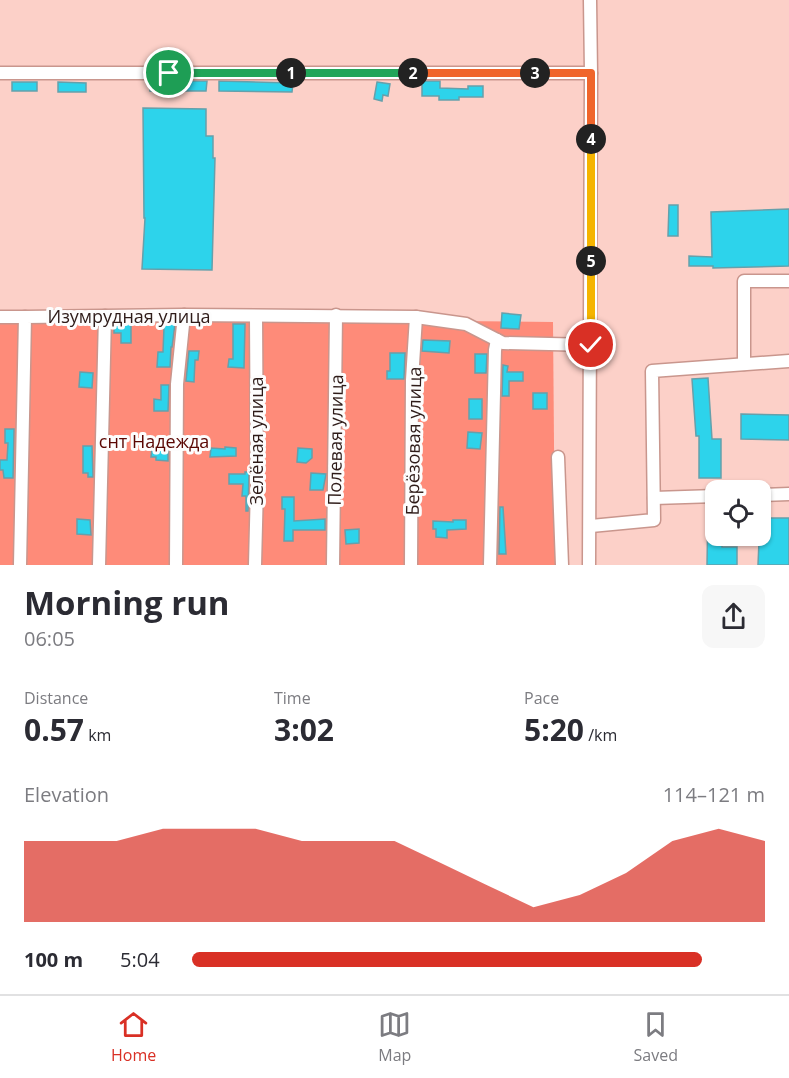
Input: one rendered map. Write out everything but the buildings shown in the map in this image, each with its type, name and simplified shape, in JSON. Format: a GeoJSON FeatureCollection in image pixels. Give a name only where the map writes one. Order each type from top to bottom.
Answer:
{"type":"FeatureCollection","features":[{"type":"Feature","properties":{"kind":"street"},"geometry":{"type":"LineString","coordinates":[[589,565],[591,526],[590,0]]}},
{"type":"Feature","properties":{"kind":"street"},"geometry":{"type":"LineString","coordinates":[[0,73],[591,73]]}},
{"type":"Feature","properties":{"kind":"street"},"geometry":{"type":"LineString","coordinates":[[744,364],[744,282],[789,281]]}},
{"type":"Feature","properties":{"kind":"street"},"geometry":{"type":"LineString","coordinates":[[176,565],[177,384],[184,315]]}},
{"type":"Feature","properties":{"kind":"street","name":"Изумрудная улица"},"geometry":{"type":"LineString","coordinates":[[21,565],[26,317],[336,315],[416,317],[466,324],[497,340]]}},
{"type":"Feature","properties":{"kind":"street","name":"Полевая улица"},"geometry":{"type":"LineString","coordinates":[[333,565],[336,315]]}},
{"type":"Feature","properties":{"kind":"street"},"geometry":{"type":"LineString","coordinates":[[99,565],[105,316]]}},
{"type":"Feature","properties":{"kind":"street"},"geometry":{"type":"LineString","coordinates":[[0,317],[26,317]]}},
{"type":"Feature","properties":{"kind":"street","name":"Зелёная улица"},"geometry":{"type":"LineString","coordinates":[[255,565],[256,317]]}},
{"type":"Feature","properties":{"kind":"street","name":"Берёзовая улица"},"geometry":{"type":"LineString","coordinates":[[411,565],[412,381],[416,317]]}},
{"type":"Feature","properties":{"kind":"street"},"geometry":{"type":"LineString","coordinates":[[490,565],[497,340],[503,343],[591,345]]}},
{"type":"Feature","properties":{"kind":"street"},"geometry":{"type":"LineString","coordinates":[[591,526],[654,520],[652,371],[789,361]]}},
{"type":"Feature","properties":{"kind":"street"},"geometry":{"type":"LineString","coordinates":[[558,457],[562,565]]}},
{"type":"Feature","properties":{"kind":"street"},"geometry":{"type":"LineString","coordinates":[[771,495],[789,494]]}},
{"type":"Feature","properties":{"kind":"street"},"geometry":{"type":"LineString","coordinates":[[654,498],[705,496]]}},
{"type":"Feature","properties":{"kind":"green space","name":"снт Надежда"},"geometry":{"type":"Polygon","coordinates":[[[0,317],[553,322],[555,565],[0,565],[0,317]]]}},
{"type":"Feature","properties":{"kind":"route"},"geometry":{"type":"LineString","coordinates":[[169,73],[591,73],[591,345]]}}]}
